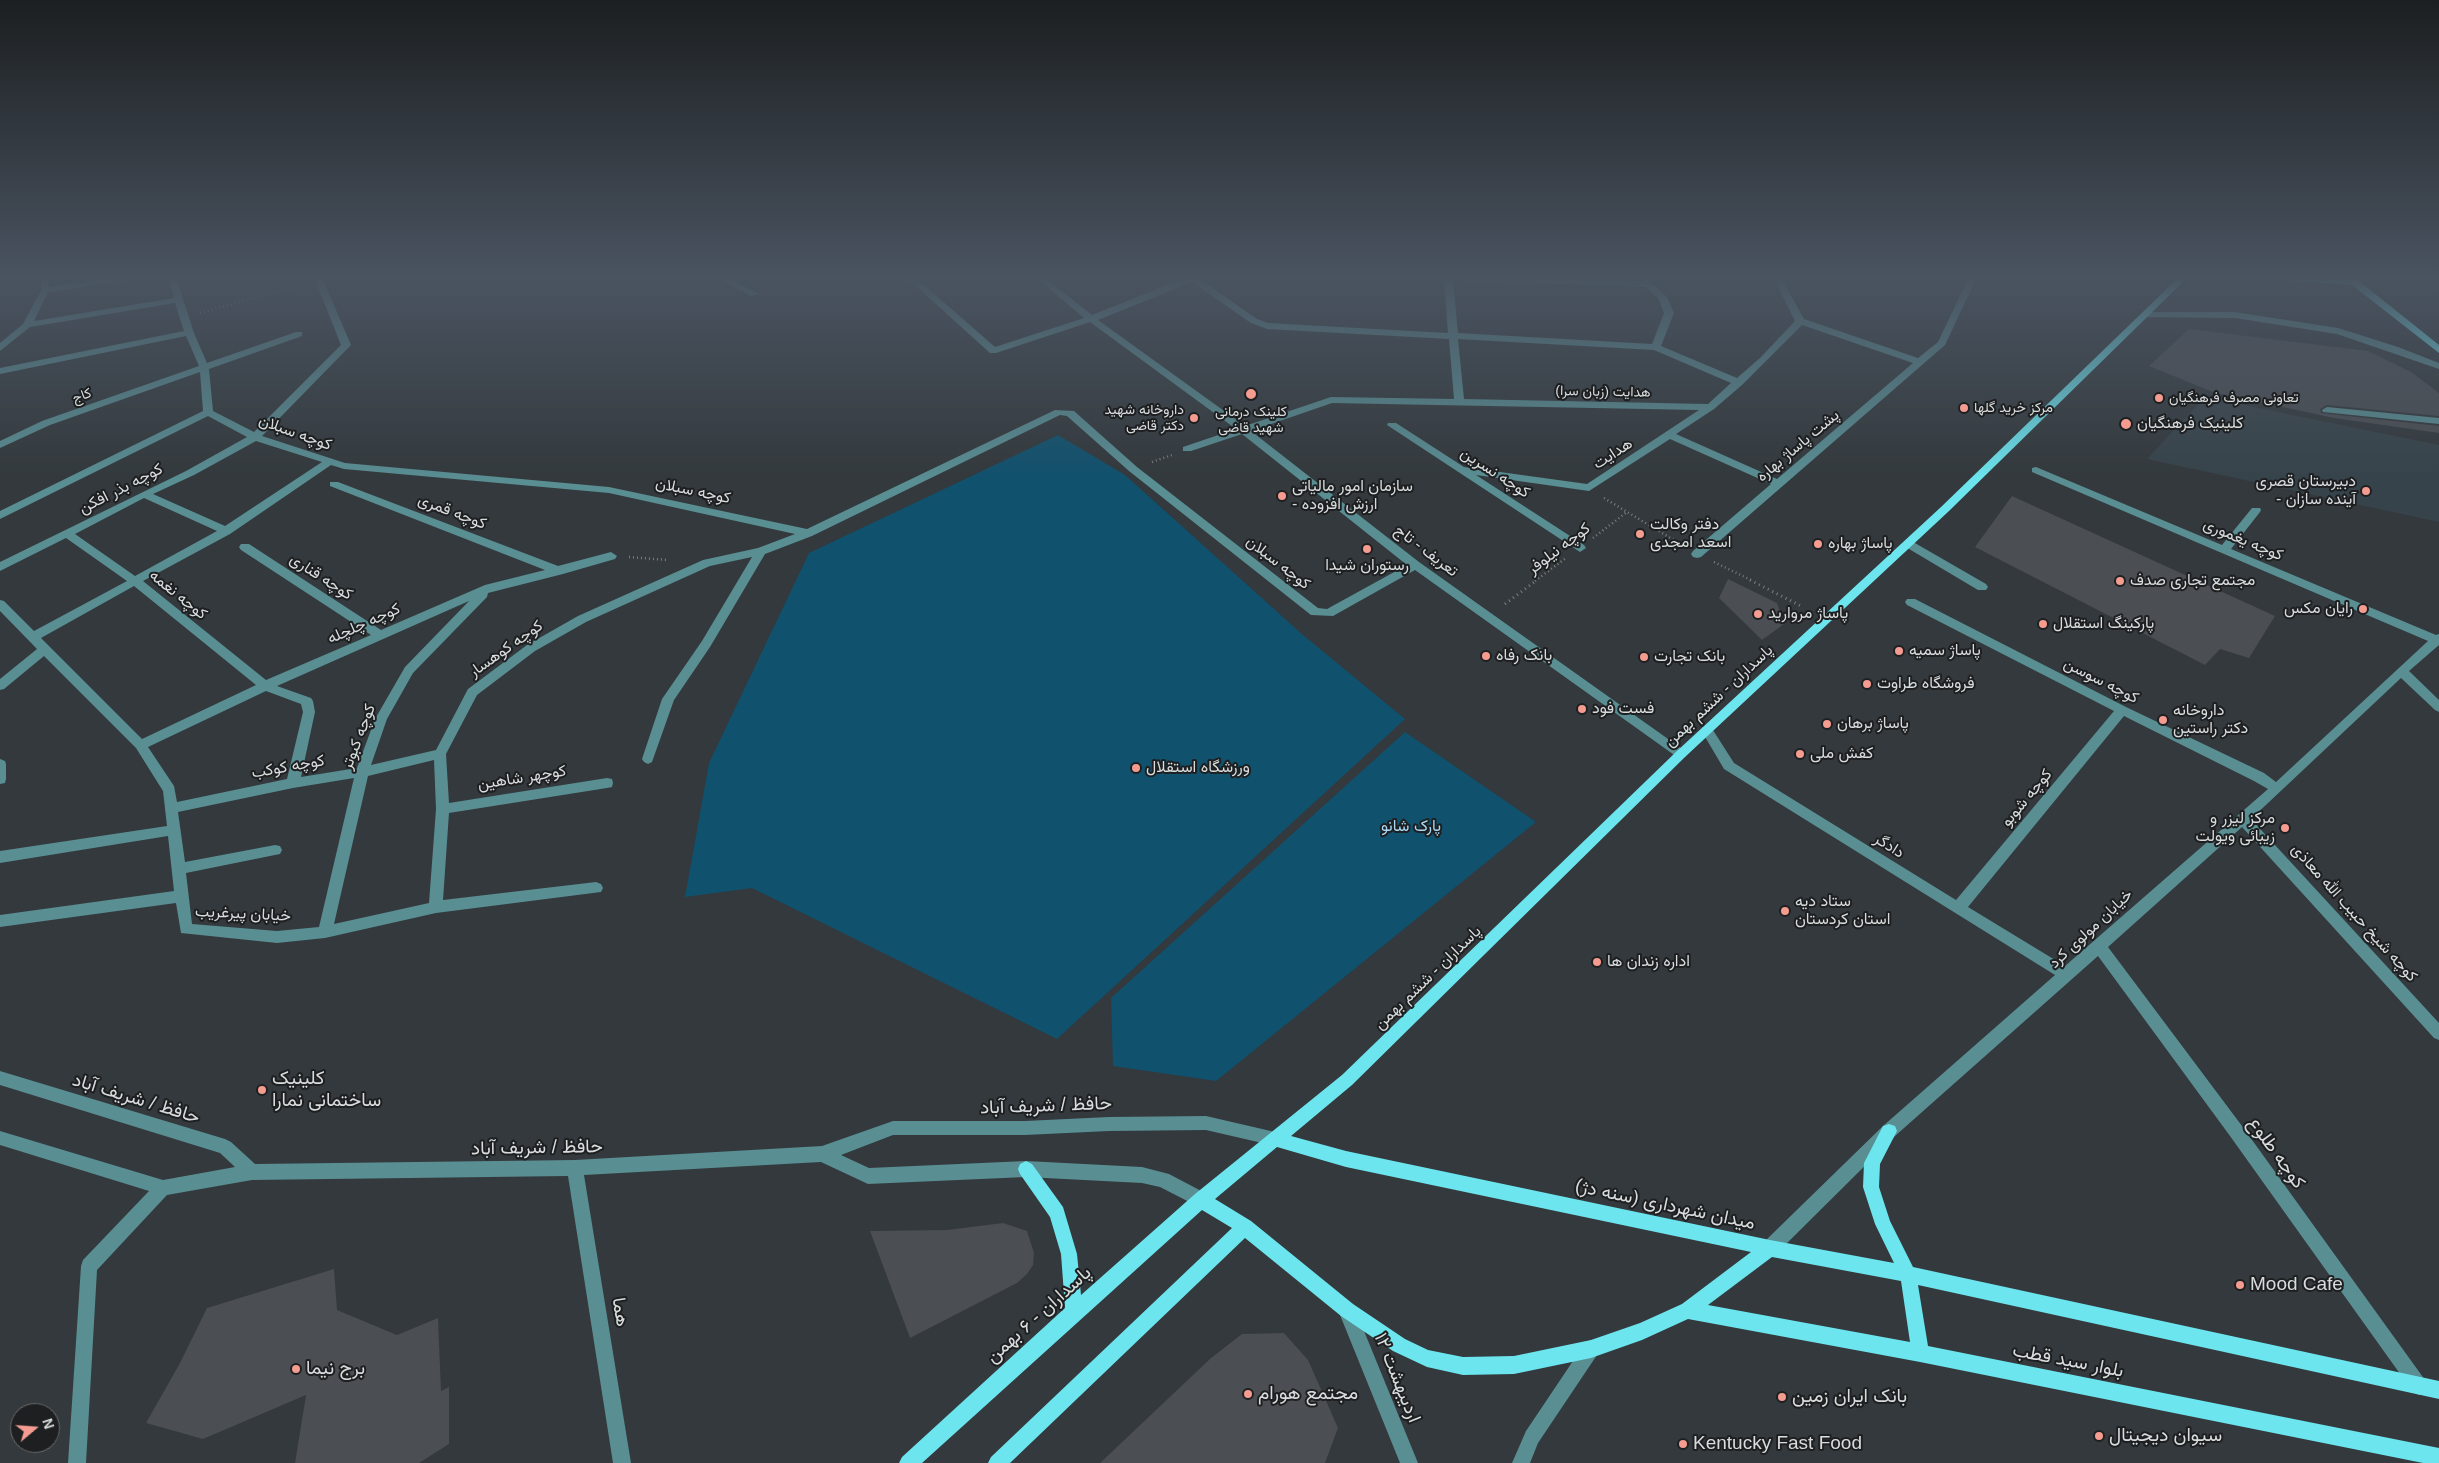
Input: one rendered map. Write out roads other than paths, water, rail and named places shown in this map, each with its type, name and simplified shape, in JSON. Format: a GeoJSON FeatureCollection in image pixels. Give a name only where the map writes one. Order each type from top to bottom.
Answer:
{"type":"FeatureCollection","features":[{"type":"Feature","properties":{"kind":"main road","name":"پاسداران - ششم بهمن"},"geometry":{"type":"LineString","coordinates":[[1274,1139],[1347,1080],[1680,754],[1908,543],[2114,345]]}},
{"type":"Feature","properties":{"kind":"main road"},"geometry":{"type":"LineString","coordinates":[[1889,1131],[1872,1163],[1871,1187],[1883,1224],[1908,1274],[1920,1353]]}},
{"type":"Feature","properties":{"kind":"main road"},"geometry":{"type":"LineString","coordinates":[[1201,1200],[1274,1139]]}},
{"type":"Feature","properties":{"kind":"main road","name":"میدان شهرداری (سنه دژ)"},"geometry":{"type":"LineString","coordinates":[[1274,1139],[1346,1160],[1770,1248]]}},
{"type":"Feature","properties":{"kind":"main road"},"geometry":{"type":"LineString","coordinates":[[1026,1169],[1057,1213],[1069,1254],[1074,1312]]}},
{"type":"Feature","properties":{"kind":"main road","name":"میدان شهرداری (سنه دژ)"},"geometry":{"type":"LineString","coordinates":[[1201,1200],[1245,1227],[1347,1310],[1427,1358],[1462,1366],[1514,1365],[1591,1349],[1642,1331],[1688,1310],[1770,1248]]}},
{"type":"Feature","properties":{"kind":"main road","name":"پاسداران - ۶ بهمن"},"geometry":{"type":"LineString","coordinates":[[908,1463],[1201,1200]]}},
{"type":"Feature","properties":{"kind":"main road"},"geometry":{"type":"LineString","coordinates":[[996,1463],[1245,1227]]}},
{"type":"Feature","properties":{"kind":"main road"},"geometry":{"type":"LineString","coordinates":[[1770,1248],[1908,1274],[2439,1390]]}},
{"type":"Feature","properties":{"kind":"main road","name":"بلوار سید قطب"},"geometry":{"type":"LineString","coordinates":[[1688,1310],[1920,1353],[2439,1457]]}},
{"type":"Feature","properties":{"kind":"street"},"geometry":{"type":"LineString","coordinates":[[0,372],[130,345]]}},
{"type":"Feature","properties":{"kind":"street"},"geometry":{"type":"LineString","coordinates":[[0,515],[208,412],[204,366],[195,345]]}},
{"type":"Feature","properties":{"kind":"street","name":"کاج"},"geometry":{"type":"LineString","coordinates":[[0,445],[46,423],[266,345]]}},
{"type":"Feature","properties":{"kind":"street","name":"کوچه بذر افکن"},"geometry":{"type":"LineString","coordinates":[[0,567],[144,494],[190,473],[255,437],[346,345]]}},
{"type":"Feature","properties":{"kind":"street"},"geometry":{"type":"LineString","coordinates":[[987,345],[993,351],[1011,345]]}},
{"type":"Feature","properties":{"kind":"street","name":"تعریف - تاج"},"geometry":{"type":"LineString","coordinates":[[1127,345],[1244,430],[1415,565],[1680,754]]}},
{"type":"Feature","properties":{"kind":"street"},"geometry":{"type":"LineString","coordinates":[[1454,345],[1459,401]]}},
{"type":"Feature","properties":{"kind":"street"},"geometry":{"type":"LineString","coordinates":[[1617,345],[1656,347],[1739,383]]}},
{"type":"Feature","properties":{"kind":"street"},"geometry":{"type":"LineString","coordinates":[[1710,407],[1739,383],[1776,345]]}},
{"type":"Feature","properties":{"kind":"street"},"geometry":{"type":"LineString","coordinates":[[1871,345],[1920,362]]}},
{"type":"Feature","properties":{"kind":"street","name":"پشت پاساژ بهاره"},"geometry":{"type":"LineString","coordinates":[[1697,554],[1777,483],[1939,345]]}},
{"type":"Feature","properties":{"kind":"street"},"geometry":{"type":"LineString","coordinates":[[2383,345],[2439,366]]}},
{"type":"Feature","properties":{"kind":"street","name":"هدایت (زبان سرا)"},"geometry":{"type":"LineString","coordinates":[[1187,449],[1331,400],[1710,407]]}},
{"type":"Feature","properties":{"kind":"street","name":"هدایت"},"geometry":{"type":"LineString","coordinates":[[1461,470],[1589,488],[1710,407]]}},
{"type":"Feature","properties":{"kind":"street"},"geometry":{"type":"LineString","coordinates":[[2327,410],[2439,421]]}},
{"type":"Feature","properties":{"kind":"street","name":"کوچه سبلان"},"geometry":{"type":"LineString","coordinates":[[208,412],[255,437],[344,466],[609,490],[808,533],[1059,412],[1070,414],[1133,469],[1315,612],[1329,614],[1415,565]]}},
{"type":"Feature","properties":{"kind":"street","name":"کوچه نسرین"},"geometry":{"type":"LineString","coordinates":[[1392,425],[1580,548]]}},
{"type":"Feature","properties":{"kind":"street"},"geometry":{"type":"LineString","coordinates":[[1670,435],[1777,483]]}},
{"type":"Feature","properties":{"kind":"street"},"geometry":{"type":"LineString","coordinates":[[33,637],[226,531],[329,462]]}},
{"type":"Feature","properties":{"kind":"street","name":"کوچه یغموری"},"geometry":{"type":"LineString","coordinates":[[2036,470],[2438,639]]}},
{"type":"Feature","properties":{"kind":"street","name":"کوچه قمری"},"geometry":{"type":"LineString","coordinates":[[334,484],[559,571]]}},
{"type":"Feature","properties":{"kind":"street"},"geometry":{"type":"LineString","coordinates":[[144,494],[226,531]]}},
{"type":"Feature","properties":{"kind":"street"},"geometry":{"type":"LineString","coordinates":[[2225,549],[2256,510]]}},
{"type":"Feature","properties":{"kind":"street"},"geometry":{"type":"LineString","coordinates":[[648,759],[668,699],[706,644],[761,551],[808,533]]}},
{"type":"Feature","properties":{"kind":"street","name":"کوچه نغمه"},"geometry":{"type":"LineString","coordinates":[[68,534],[135,581],[266,686],[307,700],[308,712],[293,783]]}},
{"type":"Feature","properties":{"kind":"street"},"geometry":{"type":"LineString","coordinates":[[1908,543],[1982,587]]}},
{"type":"Feature","properties":{"kind":"street","name":"کوچه قناری"},"geometry":{"type":"LineString","coordinates":[[245,547],[380,635]]}},
{"type":"Feature","properties":{"kind":"street","name":"کوچه کوهسار"},"geometry":{"type":"LineString","coordinates":[[440,754],[472,692],[531,648],[582,619],[707,563],[761,551]]}},
{"type":"Feature","properties":{"kind":"street","name":"کوچه چلچله"},"geometry":{"type":"LineString","coordinates":[[140,745],[266,686],[489,588],[610,556]]}},
{"type":"Feature","properties":{"kind":"street","name":"کوچه کبوتر"},"geometry":{"type":"LineString","coordinates":[[325,932],[362,772],[381,719],[409,670],[489,588]]}},
{"type":"Feature","properties":{"kind":"street","name":"کوچه سوسن"},"geometry":{"type":"LineString","coordinates":[[1911,602],[2122,710],[2259,777],[2277,789]]}},
{"type":"Feature","properties":{"kind":"street","name":"خیابان پیرغریب"},"geometry":{"type":"LineString","coordinates":[[0,604],[140,745],[170,790],[186,929],[278,937],[325,932],[436,908],[596,888]]}},
{"type":"Feature","properties":{"kind":"street","name":"خیابان مولوی کرد"},"geometry":{"type":"LineString","coordinates":[[1770,1248],[1889,1131],[2277,789],[2401,671],[2438,639]]}},
{"type":"Feature","properties":{"kind":"street"},"geometry":{"type":"LineString","coordinates":[[0,686],[44,650]]}},
{"type":"Feature","properties":{"kind":"street"},"geometry":{"type":"LineString","coordinates":[[2401,671],[2439,707]]}},
{"type":"Feature","properties":{"kind":"street","name":"کوچه شوبو"},"geometry":{"type":"LineString","coordinates":[[1959,907],[2122,710]]}},
{"type":"Feature","properties":{"kind":"street","name":"دادگر"},"geometry":{"type":"LineString","coordinates":[[1707,730],[1729,766],[1896,871],[1959,907],[2067,976]]}},
{"type":"Feature","properties":{"kind":"street"},"geometry":{"type":"LineString","coordinates":[[436,908],[443,809],[440,754]]}},
{"type":"Feature","properties":{"kind":"street","name":"کوچه کوکب"},"geometry":{"type":"LineString","coordinates":[[172,808],[293,783],[362,772],[440,754]]}},
{"type":"Feature","properties":{"kind":"street"},"geometry":{"type":"LineString","coordinates":[[0,764],[0,779]]}},
{"type":"Feature","properties":{"kind":"street","name":"کوچهر شاهین"},"geometry":{"type":"LineString","coordinates":[[443,809],[607,783]]}},
{"type":"Feature","properties":{"kind":"street","name":"کوچه شیخ حبیب الله معاذی"},"geometry":{"type":"LineString","coordinates":[[2242,818],[2438,1030]]}},
{"type":"Feature","properties":{"kind":"street"},"geometry":{"type":"LineString","coordinates":[[0,857],[174,830]]}},
{"type":"Feature","properties":{"kind":"street"},"geometry":{"type":"LineString","coordinates":[[179,869],[275,850]]}},
{"type":"Feature","properties":{"kind":"street"},"geometry":{"type":"LineString","coordinates":[[0,921],[182,896]]}},
{"type":"Feature","properties":{"kind":"street","name":"کوچه طلوع"},"geometry":{"type":"LineString","coordinates":[[2098,945],[2236,1131],[2419,1386]]}},
{"type":"Feature","properties":{"kind":"street","name":"حافظ / شریف آباد"},"geometry":{"type":"LineString","coordinates":[[0,1078],[224,1147],[252,1172]]}},
{"type":"Feature","properties":{"kind":"street","name":"حافظ / شریف آباد"},"geometry":{"type":"LineString","coordinates":[[0,1138],[163,1188],[252,1172],[575,1168],[822,1154],[893,1128],[1025,1128],[1109,1124],[1206,1123],[1274,1139]]}},
{"type":"Feature","properties":{"kind":"street","name":"حافظ / شریف آباد"},"geometry":{"type":"LineString","coordinates":[[822,1154],[868,1176],[1026,1169],[1142,1176],[1163,1180],[1201,1200]]}},
{"type":"Feature","properties":{"kind":"street","name":"هما"},"geometry":{"type":"LineString","coordinates":[[575,1168],[622,1463]]}},
{"type":"Feature","properties":{"kind":"street"},"geometry":{"type":"LineString","coordinates":[[77,1463],[89,1266],[163,1188]]}},
{"type":"Feature","properties":{"kind":"street","name":"۱۲ اردیبهشت"},"geometry":{"type":"LineString","coordinates":[[1347,1310],[1409,1463]]}},
{"type":"Feature","properties":{"kind":"street"},"geometry":{"type":"LineString","coordinates":[[1521,1463],[1532,1437],[1591,1349]]}},
{"type":"Feature","properties":{"kind":"place","name":"کلینک درمانی شهید قاضی"},"geometry":{"type":"Point","coordinates":[1251,394]}},
{"type":"Feature","properties":{"kind":"place","name":"تعاونی مصرف فرهنگیان"},"geometry":{"type":"Point","coordinates":[2159,398]}},
{"type":"Feature","properties":{"kind":"place","name":"مرکز خرید گلها"},"geometry":{"type":"Point","coordinates":[1964,408]}},
{"type":"Feature","properties":{"kind":"place","name":"داروخانه شهید دکتر قاضی"},"geometry":{"type":"Point","coordinates":[1194,418]}},
{"type":"Feature","properties":{"kind":"place","name":"کلینیک فرهنگیان"},"geometry":{"type":"Point","coordinates":[2126,424]}},
{"type":"Feature","properties":{"kind":"place","name":"دبیرستان قصری - آینده سازان"},"geometry":{"type":"Point","coordinates":[2366,491]}},
{"type":"Feature","properties":{"kind":"place","name":"سازمان امور مالیاتی - ارزش افزوده"},"geometry":{"type":"Point","coordinates":[1282,496]}},
{"type":"Feature","properties":{"kind":"place","name":"دفتر وکالت اسعد امجدی"},"geometry":{"type":"Point","coordinates":[1640,534]}},
{"type":"Feature","properties":{"kind":"place","name":"پاساژ بهاره"},"geometry":{"type":"Point","coordinates":[1818,544]}},
{"type":"Feature","properties":{"kind":"place","name":"رستوران شیدا"},"geometry":{"type":"Point","coordinates":[1367,549]}},
{"type":"Feature","properties":{"kind":"place","name":"مجتمع تجاری صدف"},"geometry":{"type":"Point","coordinates":[2120,581]}},
{"type":"Feature","properties":{"kind":"place","name":"رایان مکس"},"geometry":{"type":"Point","coordinates":[2363,609]}},
{"type":"Feature","properties":{"kind":"place","name":"پاساژ مروارید"},"geometry":{"type":"Point","coordinates":[1758,614]}},
{"type":"Feature","properties":{"kind":"place","name":"پارکینگ استقلال"},"geometry":{"type":"Point","coordinates":[2043,624]}},
{"type":"Feature","properties":{"kind":"place","name":"پاساژ سمیه"},"geometry":{"type":"Point","coordinates":[1899,651]}},
{"type":"Feature","properties":{"kind":"place","name":"بانک رفاه"},"geometry":{"type":"Point","coordinates":[1486,656]}},
{"type":"Feature","properties":{"kind":"place","name":"بانک تجارت"},"geometry":{"type":"Point","coordinates":[1644,657]}},
{"type":"Feature","properties":{"kind":"place","name":"فروشگاه طراوت"},"geometry":{"type":"Point","coordinates":[1867,684]}},
{"type":"Feature","properties":{"kind":"place","name":"فست فود"},"geometry":{"type":"Point","coordinates":[1582,709]}},
{"type":"Feature","properties":{"kind":"place","name":"داروخانه دکتر راستین"},"geometry":{"type":"Point","coordinates":[2163,720]}},
{"type":"Feature","properties":{"kind":"place","name":"پاساژ برهان"},"geometry":{"type":"Point","coordinates":[1827,724]}},
{"type":"Feature","properties":{"kind":"place","name":"کفش ملی"},"geometry":{"type":"Point","coordinates":[1800,754]}},
{"type":"Feature","properties":{"kind":"place","name":"ورزشگاه استقلال"},"geometry":{"type":"Point","coordinates":[1136,768]}},
{"type":"Feature","properties":{"kind":"place","name":"مرکز لیزر و زیبائی ویولت"},"geometry":{"type":"Point","coordinates":[2285,828]}},
{"type":"Feature","properties":{"kind":"place","name":"ستاد دیه استان کردستان"},"geometry":{"type":"Point","coordinates":[1785,911]}},
{"type":"Feature","properties":{"kind":"place","name":"اداره زندان ها"},"geometry":{"type":"Point","coordinates":[1597,962]}},
{"type":"Feature","properties":{"kind":"place","name":"کلینیک ساختمانی نمارا"},"geometry":{"type":"Point","coordinates":[262,1090]}},
{"type":"Feature","properties":{"kind":"place","name":"Mood Cafe"},"geometry":{"type":"Point","coordinates":[2240,1285]}},
{"type":"Feature","properties":{"kind":"place","name":"برج نیما"},"geometry":{"type":"Point","coordinates":[296,1369]}},
{"type":"Feature","properties":{"kind":"place","name":"مجتمع هورام"},"geometry":{"type":"Point","coordinates":[1248,1394]}},
{"type":"Feature","properties":{"kind":"place","name":"بانک ایران زمین"},"geometry":{"type":"Point","coordinates":[1782,1397]}},
{"type":"Feature","properties":{"kind":"place","name":"سیوان دیجیتال"},"geometry":{"type":"Point","coordinates":[2099,1436]}},
{"type":"Feature","properties":{"kind":"place","name":"Kentucky Fast Food"},"geometry":{"type":"Point","coordinates":[1683,1444]}},
{"type":"Feature","properties":{"kind":"park label","name":"پارک شانو"},"geometry":{"type":"Point","coordinates":[1411,827]}}]}
